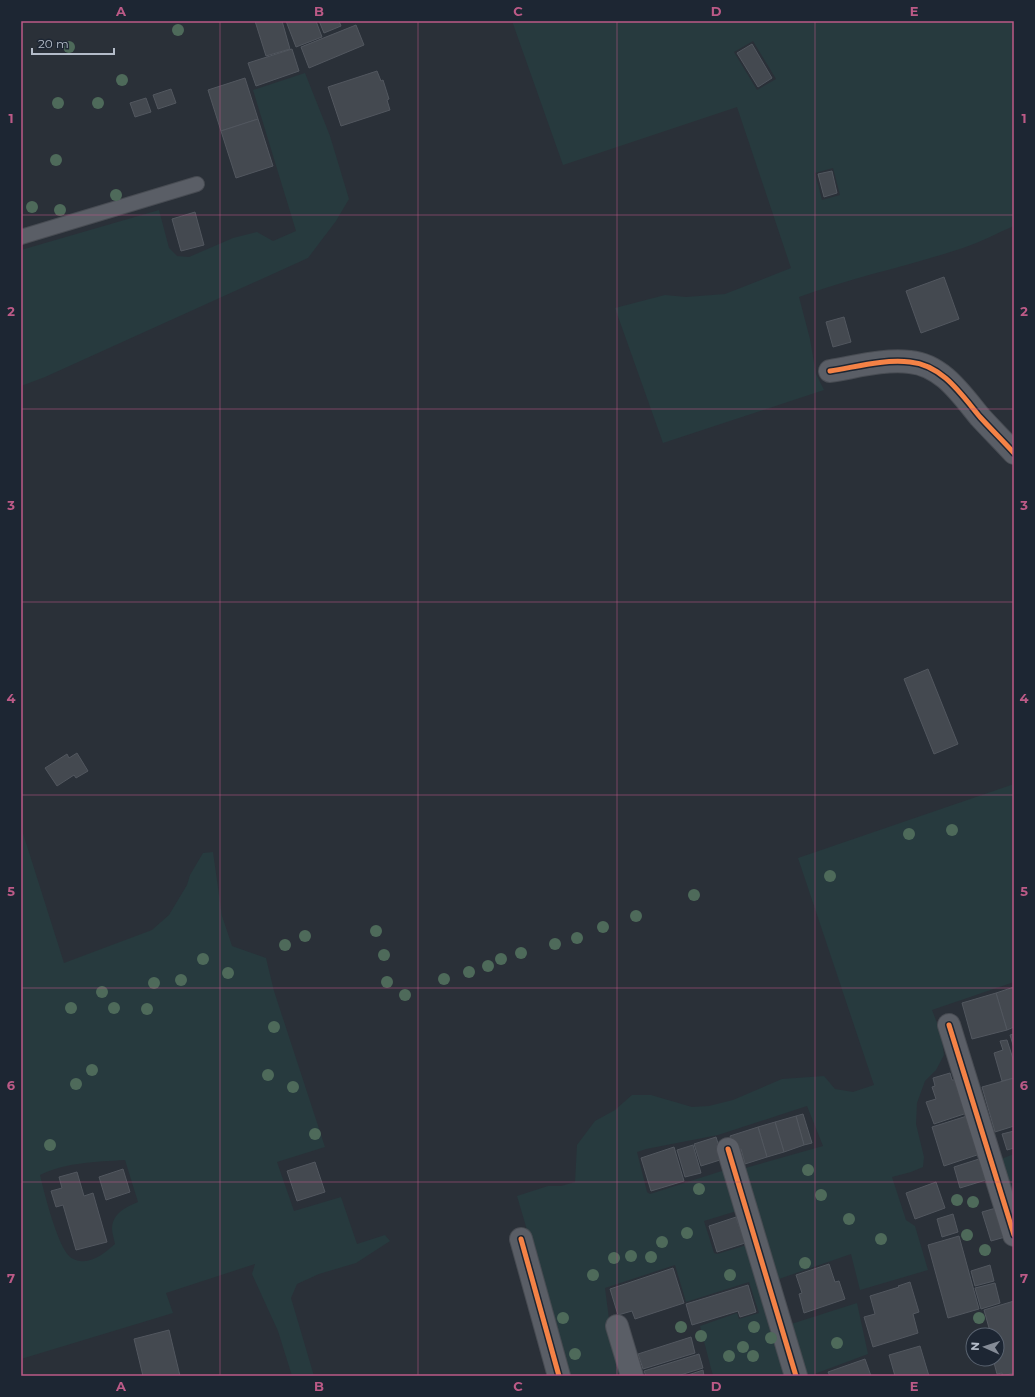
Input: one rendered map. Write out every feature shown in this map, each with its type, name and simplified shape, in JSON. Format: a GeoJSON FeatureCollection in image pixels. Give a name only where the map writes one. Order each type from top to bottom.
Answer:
{"type":"FeatureCollection","features":[{"type":"Feature","properties":{"kind":"street"},"geometry":{"type":"LineString","coordinates":[[830,371],[876,363],[900,361],[911,362],[933,369],[952,383],[980,416],[1014,452]]}},
{"type":"Feature","properties":{"kind":"street"},"geometry":{"type":"LineString","coordinates":[[949,1025],[1014,1235]]}},
{"type":"Feature","properties":{"kind":"street"},"geometry":{"type":"LineString","coordinates":[[728,1148],[796,1376]]}},
{"type":"Feature","properties":{"kind":"street"},"geometry":{"type":"LineString","coordinates":[[521,1239],[559,1376]]}},
{"type":"Feature","properties":{"kind":"street"},"geometry":{"type":"LineString","coordinates":[[617,1326],[632,1376]]}},
{"type":"Feature","properties":{"kind":"lane"},"geometry":{"type":"LineString","coordinates":[[21,237],[197,184]]}},
{"type":"Feature","properties":{"kind":"green space"},"geometry":{"type":"Polygon","coordinates":[[[512,21],[1014,21],[1014,226],[963,248],[840,283],[799,297],[810,339],[816,374],[824,390],[663,443],[615,308],[665,295],[686,297],[725,294],[791,268],[737,107],[563,165],[512,21]],[[753,41],[734,52],[757,90],[776,79],[753,41]],[[833,168],[815,173],[822,200],[840,195],[833,168]]]}},
{"type":"Feature","properties":{"kind":"green space"},"geometry":{"type":"Polygon","coordinates":[[[305,73],[330,136],[349,199],[336,221],[308,258],[45,377],[21,386],[21,250],[159,210],[169,248],[177,256],[189,257],[233,238],[257,232],[273,241],[296,231],[253,90],[305,73]]]}},
{"type":"Feature","properties":{"kind":"green space"},"geometry":{"type":"Polygon","coordinates":[[[1014,784],[1014,982],[932,1010],[941,1033],[944,1055],[936,1070],[925,1081],[917,1103],[916,1124],[924,1157],[923,1167],[892,1177],[906,1220],[915,1226],[928,1270],[860,1290],[851,1254],[776,1280],[742,1169],[823,1146],[807,1106],[718,1135],[646,1149],[637,1152],[647,1192],[650,1194],[728,1169],[740,1210],[704,1221],[714,1253],[717,1254],[750,1244],[788,1376],[713,1376],[700,1326],[737,1313],[739,1319],[759,1313],[749,1282],[686,1302],[675,1265],[605,1288],[609,1319],[626,1376],[570,1376],[517,1196],[548,1186],[561,1186],[575,1182],[577,1145],[595,1121],[615,1110],[632,1095],[651,1095],[692,1107],[709,1106],[733,1100],[782,1079],[824,1076],[835,1089],[853,1092],[874,1085],[798,858],[1014,784]]]}},
{"type":"Feature","properties":{"kind":"green space"},"geometry":{"type":"Polygon","coordinates":[[[21,827],[64,963],[152,930],[169,915],[187,885],[190,875],[203,853],[213,852],[222,916],[232,946],[266,958],[274,991],[325,1147],[277,1162],[294,1211],[341,1197],[357,1244],[385,1235],[390,1241],[356,1263],[319,1274],[297,1284],[291,1298],[314,1376],[292,1376],[278,1331],[252,1274],[255,1264],[166,1293],[173,1313],[21,1359],[21,827]],[[125,1160],[71,1165],[60,1167],[40,1175],[60,1241],[64,1250],[69,1256],[77,1260],[85,1261],[94,1259],[115,1244],[112,1228],[115,1218],[125,1208],[138,1202],[125,1160]]]}},
{"type":"Feature","properties":{"kind":"green space"},"geometry":{"type":"Polygon","coordinates":[[[1014,1154],[1014,1202],[1001,1159],[1014,1154]]]}},
{"type":"Feature","properties":{"kind":"green space"},"geometry":{"type":"Polygon","coordinates":[[[857,1303],[868,1354],[809,1376],[804,1376],[788,1325],[857,1303]]]}},
{"type":"Feature","properties":{"kind":"building"},"geometry":{"type":"Polygon","coordinates":[[[255,21],[282,21],[290,49],[266,56],[255,21]]]}},
{"type":"Feature","properties":{"kind":"building"},"geometry":{"type":"Polygon","coordinates":[[[286,21],[316,21],[322,37],[296,47],[286,21]]]}},
{"type":"Feature","properties":{"kind":"building"},"geometry":{"type":"Polygon","coordinates":[[[319,21],[339,21],[341,26],[324,33],[319,21]]]}},
{"type":"Feature","properties":{"kind":"building"},"geometry":{"type":"Polygon","coordinates":[[[356,25],[364,45],[309,68],[301,47],[356,25]]]}},
{"type":"Feature","properties":{"kind":"building"},"geometry":{"type":"Polygon","coordinates":[[[752,44],[772,78],[758,87],[737,53],[752,44]]]}},
{"type":"Feature","properties":{"kind":"building"},"geometry":{"type":"Polygon","coordinates":[[[292,49],[299,71],[256,86],[248,63],[292,49]]]}},
{"type":"Feature","properties":{"kind":"building"},"geometry":{"type":"Polygon","coordinates":[[[377,71],[381,81],[383,80],[389,99],[387,100],[390,110],[341,126],[328,87],[377,71]]]}},
{"type":"Feature","properties":{"kind":"building"},"geometry":{"type":"Polygon","coordinates":[[[245,78],[258,119],[221,131],[208,90],[245,78]]]}},
{"type":"Feature","properties":{"kind":"building"},"geometry":{"type":"Polygon","coordinates":[[[171,89],[176,103],[158,109],[153,95],[171,89]]]}},
{"type":"Feature","properties":{"kind":"building"},"geometry":{"type":"Polygon","coordinates":[[[146,98],[151,112],[135,117],[130,103],[146,98]]]}},
{"type":"Feature","properties":{"kind":"building"},"geometry":{"type":"Polygon","coordinates":[[[258,119],[273,166],[236,178],[221,131],[258,119]]]}},
{"type":"Feature","properties":{"kind":"building"},"geometry":{"type":"Polygon","coordinates":[[[832,171],[837,193],[824,197],[818,174],[832,171]]]}},
{"type":"Feature","properties":{"kind":"building"},"geometry":{"type":"Polygon","coordinates":[[[195,212],[204,245],[181,251],[172,219],[195,212]]]}},
{"type":"Feature","properties":{"kind":"building"},"geometry":{"type":"Polygon","coordinates":[[[944,277],[959,319],[921,333],[906,291],[944,277]]]}},
{"type":"Feature","properties":{"kind":"building"},"geometry":{"type":"Polygon","coordinates":[[[844,317],[851,342],[833,347],[826,322],[844,317]]]}},
{"type":"Feature","properties":{"kind":"building"},"geometry":{"type":"Polygon","coordinates":[[[928,669],[958,744],[934,754],[904,679],[928,669]]]}},
{"type":"Feature","properties":{"kind":"building"},"geometry":{"type":"Polygon","coordinates":[[[77,753],[88,771],[76,778],[74,775],[57,786],[45,768],[67,754],[69,758],[77,753]]]}},
{"type":"Feature","properties":{"kind":"building"},"geometry":{"type":"Polygon","coordinates":[[[1014,987],[1014,1027],[1007,1030],[996,993],[1014,987]]]}},
{"type":"Feature","properties":{"kind":"building"},"geometry":{"type":"Polygon","coordinates":[[[996,993],[1007,1030],[972,1039],[962,1003],[996,993]]]}},
{"type":"Feature","properties":{"kind":"building"},"geometry":{"type":"Polygon","coordinates":[[[1014,1034],[1014,1048],[1010,1035],[1014,1034]]]}},
{"type":"Feature","properties":{"kind":"building"},"geometry":{"type":"Polygon","coordinates":[[[1007,1040],[1014,1062],[1014,1078],[1002,1081],[994,1053],[1003,1050],[1000,1041],[1007,1040]]]}},
{"type":"Feature","properties":{"kind":"building"},"geometry":{"type":"Polygon","coordinates":[[[950,1073],[952,1080],[956,1080],[967,1113],[934,1124],[926,1102],[936,1099],[932,1087],[935,1086],[933,1078],[950,1073]]]}},
{"type":"Feature","properties":{"kind":"building"},"geometry":{"type":"Polygon","coordinates":[[[1014,1078],[1014,1126],[995,1132],[982,1087],[1014,1078]]]}},
{"type":"Feature","properties":{"kind":"building"},"geometry":{"type":"Polygon","coordinates":[[[803,1114],[812,1143],[804,1145],[796,1116],[803,1114]]]}},
{"type":"Feature","properties":{"kind":"building"},"geometry":{"type":"Polygon","coordinates":[[[796,1116],[804,1145],[784,1152],[775,1122],[796,1116]]]}},
{"type":"Feature","properties":{"kind":"building"},"geometry":{"type":"Polygon","coordinates":[[[967,1116],[980,1154],[944,1166],[932,1127],[967,1116]]]}},
{"type":"Feature","properties":{"kind":"building"},"geometry":{"type":"Polygon","coordinates":[[[775,1122],[784,1152],[767,1157],[758,1127],[775,1122]]]}},
{"type":"Feature","properties":{"kind":"building"},"geometry":{"type":"Polygon","coordinates":[[[758,1127],[767,1157],[745,1164],[741,1149],[735,1151],[730,1136],[758,1127]]]}},
{"type":"Feature","properties":{"kind":"building"},"geometry":{"type":"Polygon","coordinates":[[[1014,1131],[1014,1148],[1007,1150],[1002,1134],[1014,1131]]]}},
{"type":"Feature","properties":{"kind":"building"},"geometry":{"type":"Polygon","coordinates":[[[716,1137],[723,1159],[701,1166],[694,1144],[716,1137]]]}},
{"type":"Feature","properties":{"kind":"building"},"geometry":{"type":"Polygon","coordinates":[[[693,1145],[701,1173],[685,1177],[677,1150],[693,1145]]]}},
{"type":"Feature","properties":{"kind":"building"},"geometry":{"type":"Polygon","coordinates":[[[674,1147],[684,1181],[651,1191],[641,1158],[674,1147]]]}},
{"type":"Feature","properties":{"kind":"building"},"geometry":{"type":"Polygon","coordinates":[[[979,1159],[986,1180],[960,1188],[954,1167],[979,1159]]]}},
{"type":"Feature","properties":{"kind":"building"},"geometry":{"type":"Polygon","coordinates":[[[315,1162],[325,1192],[297,1201],[287,1171],[315,1162]]]}},
{"type":"Feature","properties":{"kind":"building"},"geometry":{"type":"Polygon","coordinates":[[[123,1169],[130,1192],[106,1200],[99,1177],[123,1169]]]}},
{"type":"Feature","properties":{"kind":"building"},"geometry":{"type":"Polygon","coordinates":[[[77,1172],[84,1196],[93,1193],[107,1242],[76,1250],[63,1205],[56,1207],[51,1191],[62,1188],[59,1177],[77,1172]]]}},
{"type":"Feature","properties":{"kind":"building"},"geometry":{"type":"Polygon","coordinates":[[[936,1182],[945,1208],[915,1219],[906,1193],[936,1182]]]}},
{"type":"Feature","properties":{"kind":"building"},"geometry":{"type":"Polygon","coordinates":[[[996,1208],[1005,1237],[991,1241],[982,1212],[996,1208]]]}},
{"type":"Feature","properties":{"kind":"building"},"geometry":{"type":"Polygon","coordinates":[[[953,1214],[958,1232],[942,1237],[937,1219],[953,1214]]]}},
{"type":"Feature","properties":{"kind":"building"},"geometry":{"type":"Polygon","coordinates":[[[736,1217],[745,1243],[717,1252],[709,1226],[736,1217]]]}},
{"type":"Feature","properties":{"kind":"building"},"geometry":{"type":"Polygon","coordinates":[[[959,1236],[979,1309],[948,1318],[928,1245],[959,1236]]]}},
{"type":"Feature","properties":{"kind":"building"},"geometry":{"type":"Polygon","coordinates":[[[829,1264],[835,1282],[839,1281],[845,1299],[804,1313],[799,1294],[802,1293],[796,1275],[829,1264]]]}},
{"type":"Feature","properties":{"kind":"building"},"geometry":{"type":"Polygon","coordinates":[[[990,1265],[994,1281],[975,1286],[971,1271],[990,1265]]]}},
{"type":"Feature","properties":{"kind":"building"},"geometry":{"type":"Polygon","coordinates":[[[673,1268],[684,1303],[635,1319],[632,1311],[618,1315],[610,1289],[673,1268]]]}},
{"type":"Feature","properties":{"kind":"building"},"geometry":{"type":"Polygon","coordinates":[[[910,1282],[919,1312],[913,1314],[918,1333],[873,1347],[864,1317],[875,1314],[870,1296],[910,1282]]]}},
{"type":"Feature","properties":{"kind":"building"},"geometry":{"type":"Polygon","coordinates":[[[995,1283],[1000,1303],[981,1309],[975,1288],[995,1283]]]}},
{"type":"Feature","properties":{"kind":"building"},"geometry":{"type":"Polygon","coordinates":[[[748,1285],[756,1312],[740,1317],[738,1311],[692,1325],[686,1304],[748,1285]]]}},
{"type":"Feature","properties":{"kind":"building"},"geometry":{"type":"Polygon","coordinates":[[[1014,1301],[1014,1373],[1002,1376],[1002,1373],[997,1374],[995,1367],[1005,1367],[1005,1327],[989,1327],[984,1310],[1014,1301]]]}},
{"type":"Feature","properties":{"kind":"building"},"geometry":{"type":"Polygon","coordinates":[[[169,1330],[180,1376],[143,1376],[134,1339],[169,1330]]]}},
{"type":"Feature","properties":{"kind":"building"},"geometry":{"type":"Polygon","coordinates":[[[691,1337],[695,1353],[643,1369],[638,1354],[691,1337]]]}},
{"type":"Feature","properties":{"kind":"building"},"geometry":{"type":"Polygon","coordinates":[[[920,1346],[929,1376],[895,1376],[889,1355],[920,1346]]]}},
{"type":"Feature","properties":{"kind":"building"},"geometry":{"type":"Polygon","coordinates":[[[699,1354],[703,1368],[677,1376],[646,1376],[644,1371],[699,1354]]]}},
{"type":"Feature","properties":{"kind":"building"},"geometry":{"type":"Polygon","coordinates":[[[865,1359],[871,1376],[830,1376],[828,1372],[865,1359]]]}},
{"type":"Feature","properties":{"kind":"building"},"geometry":{"type":"Polygon","coordinates":[[[703,1370],[704,1376],[685,1376],[703,1370]]]}},
{"type":"Feature","properties":{"kind":"cycle path"},"geometry":{"type":"LineString","coordinates":[[830,371],[870,364],[900,361],[921,364],[932,369],[950,382],[1014,453]]}},
{"type":"Feature","properties":{"kind":"cycle path"},"geometry":{"type":"LineString","coordinates":[[949,1025],[1014,1235]]}},
{"type":"Feature","properties":{"kind":"cycle path"},"geometry":{"type":"LineString","coordinates":[[728,1149],[796,1376]]}},
{"type":"Feature","properties":{"kind":"cycle path"},"geometry":{"type":"LineString","coordinates":[[521,1239],[559,1376]]}}]}
